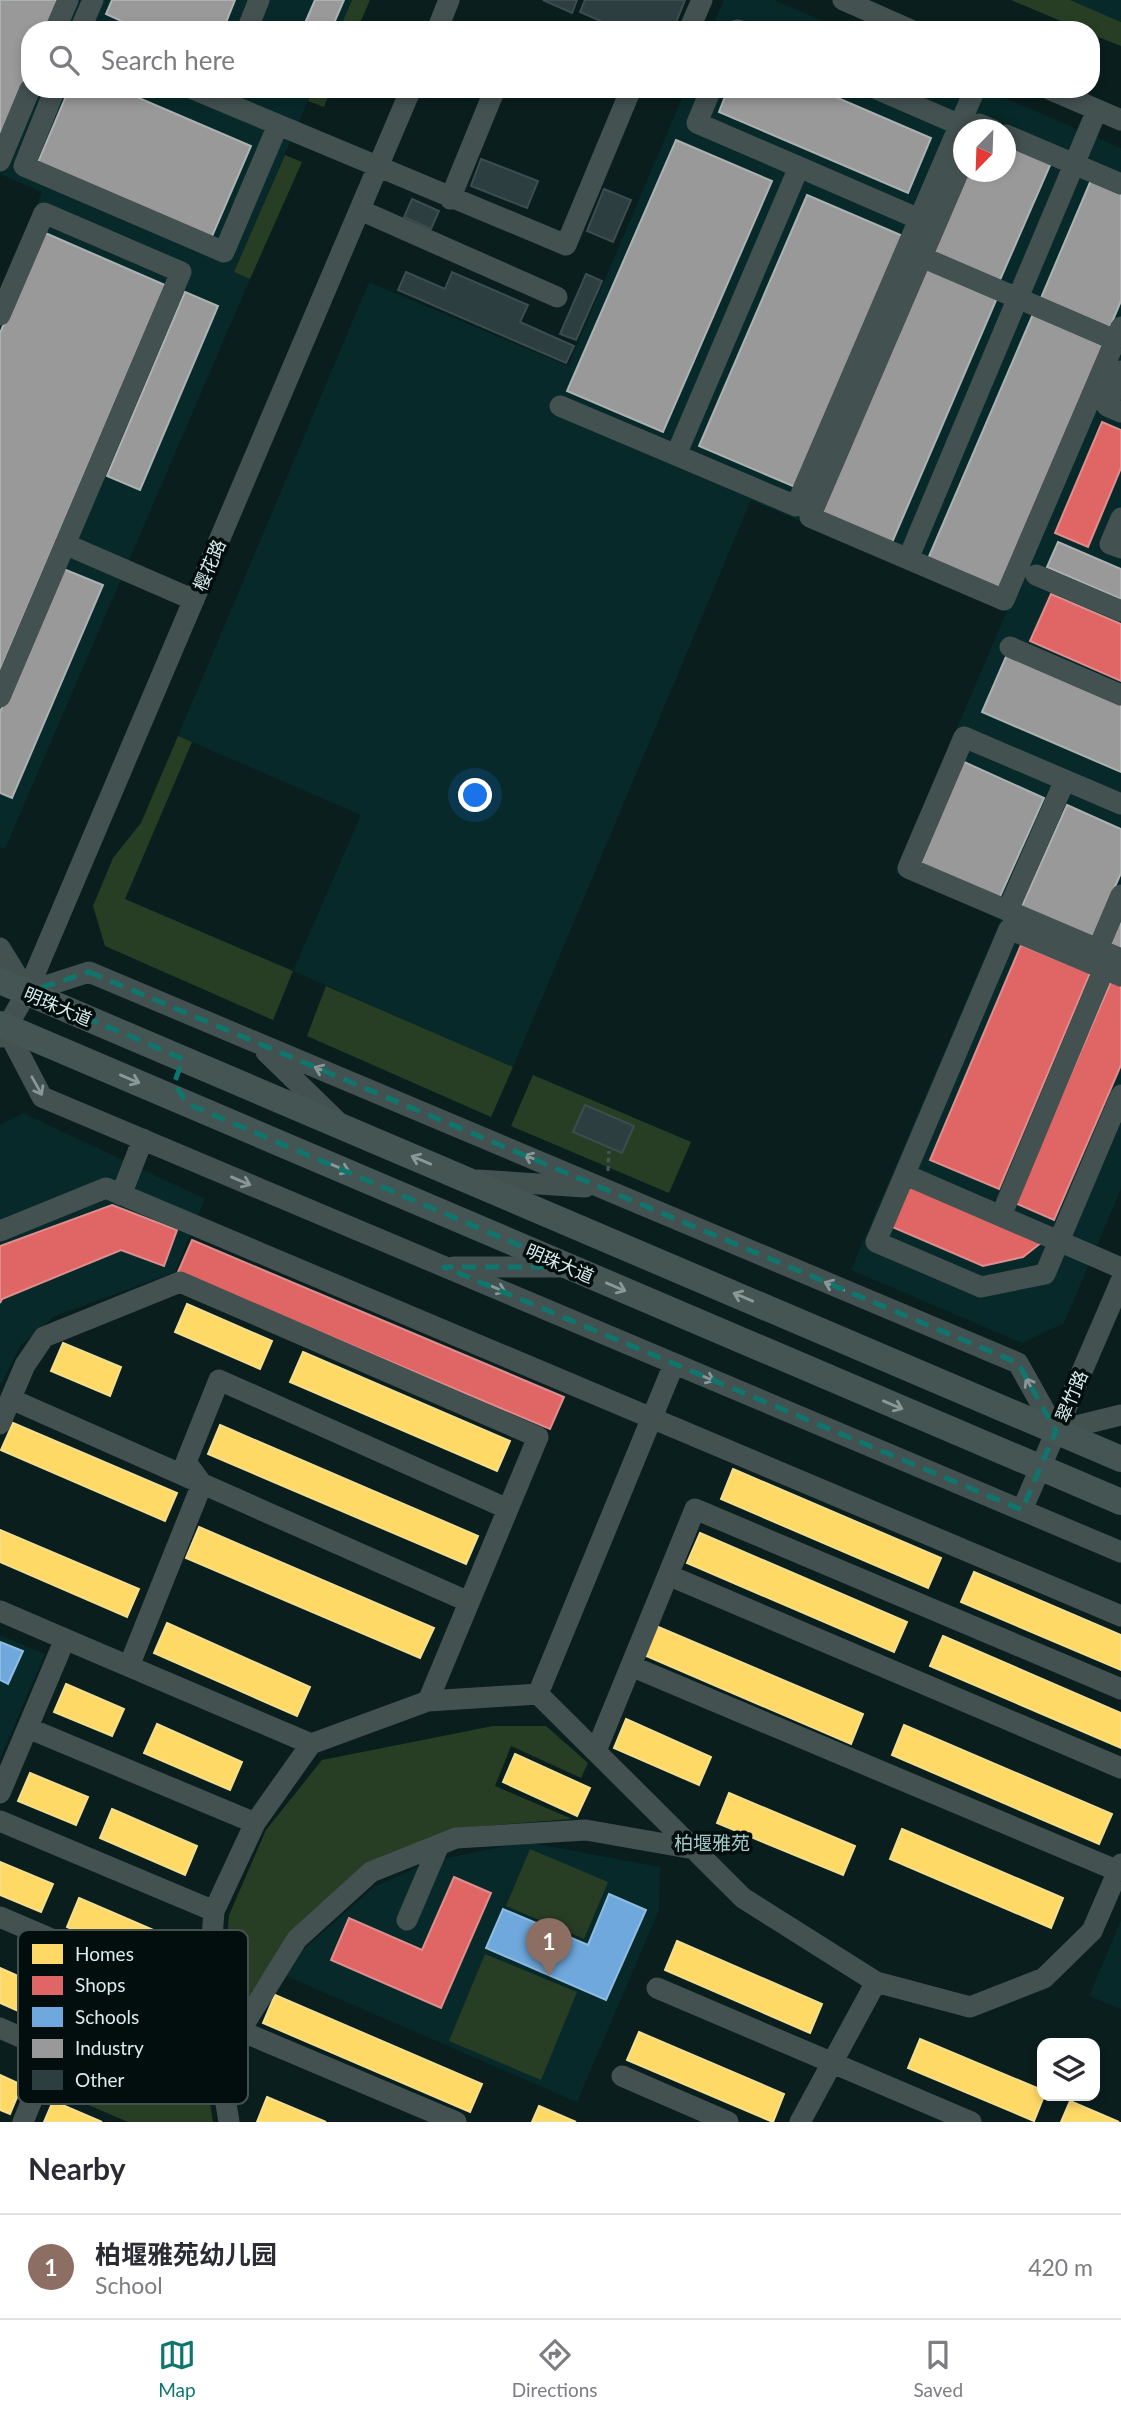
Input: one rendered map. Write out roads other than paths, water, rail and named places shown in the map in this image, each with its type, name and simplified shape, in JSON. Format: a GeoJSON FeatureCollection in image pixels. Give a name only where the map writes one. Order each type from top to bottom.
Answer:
{"type":"FeatureCollection","features":[{"type":"Feature","properties":{"kind":"main road","name":"明珠大道"},"geometry":{"type":"LineString","coordinates":[[0,981],[1121,1459]]}},
{"type":"Feature","properties":{"kind":"main road","name":"明珠大道"},"geometry":{"type":"LineString","coordinates":[[1,1029],[188,1104],[1121,1502]]}},
{"type":"Feature","properties":{"kind":"main road"},"geometry":{"type":"LineString","coordinates":[[188,1104],[174,1084],[180,1068],[205,1068]]}},
{"type":"Feature","properties":{"kind":"main road"},"geometry":{"type":"LineString","coordinates":[[839,1381],[867,1383],[875,1367],[854,1345]]}},
{"type":"Feature","properties":{"kind":"street"},"geometry":{"type":"LineString","coordinates":[[59,21],[68,0]]}},
{"type":"Feature","properties":{"kind":"street"},"geometry":{"type":"LineString","coordinates":[[84,21],[93,0]]}},
{"type":"Feature","properties":{"kind":"street"},"geometry":{"type":"LineString","coordinates":[[251,21],[259,0]]}},
{"type":"Feature","properties":{"kind":"street"},"geometry":{"type":"LineString","coordinates":[[441,21],[449,0]]}},
{"type":"Feature","properties":{"kind":"street"},"geometry":{"type":"LineString","coordinates":[[693,21],[702,0]]}},
{"type":"Feature","properties":{"kind":"street"},"geometry":{"type":"LineString","coordinates":[[842,0],[890,21]]}},
{"type":"Feature","properties":{"kind":"street"},"geometry":{"type":"LineString","coordinates":[[0,161],[26,98]]}},
{"type":"Feature","properties":{"kind":"street"},"geometry":{"type":"LineString","coordinates":[[51,98],[24,166],[224,252],[278,125]]}},
{"type":"Feature","properties":{"kind":"street"},"geometry":{"type":"LineString","coordinates":[[227,98],[278,125],[566,245],[627,98]]}},
{"type":"Feature","properties":{"kind":"street","name":"樱花路"},"geometry":{"type":"LineString","coordinates":[[1,1029],[27,992],[407,98]]}},
{"type":"Feature","properties":{"kind":"street"},"geometry":{"type":"LineString","coordinates":[[450,198],[491,98]]}},
{"type":"Feature","properties":{"kind":"street"},"geometry":{"type":"LineString","coordinates":[[707,98],[697,123],[919,219]]}},
{"type":"Feature","properties":{"kind":"street"},"geometry":{"type":"LineString","coordinates":[[899,98],[953,121]]}},
{"type":"Feature","properties":{"kind":"street"},"geometry":{"type":"LineString","coordinates":[[969,119],[973,98]]}},
{"type":"Feature","properties":{"kind":"street"},"geometry":{"type":"LineString","coordinates":[[1070,98],[1121,120]]}},
{"type":"Feature","properties":{"kind":"street"},"geometry":{"type":"LineString","coordinates":[[908,559],[1097,110]]}},
{"type":"Feature","properties":{"kind":"street"},"geometry":{"type":"LineString","coordinates":[[1016,139],[1121,184]]}},
{"type":"Feature","properties":{"kind":"street"},"geometry":{"type":"LineString","coordinates":[[560,406],[796,506],[919,219],[953,155]]}},
{"type":"Feature","properties":{"kind":"street"},"geometry":{"type":"LineString","coordinates":[[676,455],[799,167]]}},
{"type":"Feature","properties":{"kind":"street"},"geometry":{"type":"LineString","coordinates":[[922,257],[1018,298],[1118,333],[1004,600],[810,517],[954,182]]}},
{"type":"Feature","properties":{"kind":"street"},"geometry":{"type":"LineString","coordinates":[[360,210],[557,297]]}},
{"type":"Feature","properties":{"kind":"street"},"geometry":{"type":"LineString","coordinates":[[0,316],[44,213],[181,272],[0,697]]}},
{"type":"Feature","properties":{"kind":"street"},"geometry":{"type":"LineString","coordinates":[[1121,371],[1107,406],[1121,412]]}},
{"type":"Feature","properties":{"kind":"street"},"geometry":{"type":"LineString","coordinates":[[1121,518],[1110,544],[1121,548]]}},
{"type":"Feature","properties":{"kind":"street"},"geometry":{"type":"LineString","coordinates":[[65,544],[194,600]]}},
{"type":"Feature","properties":{"kind":"street"},"geometry":{"type":"LineString","coordinates":[[1036,575],[1121,611]]}},
{"type":"Feature","properties":{"kind":"street"},"geometry":{"type":"LineString","coordinates":[[1010,647],[1121,695]]}},
{"type":"Feature","properties":{"kind":"street"},"geometry":{"type":"LineString","coordinates":[[1111,963],[1008,910],[908,867],[964,737],[1121,804]]}},
{"type":"Feature","properties":{"kind":"street"},"geometry":{"type":"LineString","coordinates":[[1008,910],[1065,780]]}},
{"type":"Feature","properties":{"kind":"street"},"geometry":{"type":"LineString","coordinates":[[1001,1216],[1111,963],[1121,895]]}},
{"type":"Feature","properties":{"kind":"street"},"geometry":{"type":"LineString","coordinates":[[1111,963],[1009,929],[876,1242],[981,1287],[1045,1274],[1121,1096]]}},
{"type":"Feature","properties":{"kind":"street"},"geometry":{"type":"LineString","coordinates":[[0,948],[27,992],[89,972],[1018,1363],[1056,1431],[1121,1415]]}},
{"type":"Feature","properties":{"kind":"street"},"geometry":{"type":"LineString","coordinates":[[1,1029],[42,1097],[1121,1552]]}},
{"type":"Feature","properties":{"kind":"street"},"geometry":{"type":"LineString","coordinates":[[257,1043],[345,1128]]}},
{"type":"Feature","properties":{"kind":"street"},"geometry":{"type":"LineString","coordinates":[[121,1195],[143,1139]]}},
{"type":"Feature","properties":{"kind":"street"},"geometry":{"type":"LineString","coordinates":[[905,1175],[1121,1268]]}},
{"type":"Feature","properties":{"kind":"street"},"geometry":{"type":"LineString","coordinates":[[465,1179],[601,1188]]}},
{"type":"Feature","properties":{"kind":"street"},"geometry":{"type":"LineString","coordinates":[[0,1231],[106,1188],[653,1416],[1121,1616]]}},
{"type":"Feature","properties":{"kind":"street"},"geometry":{"type":"LineString","coordinates":[[444,1267],[571,1268]]}},
{"type":"Feature","properties":{"kind":"street","name":"翠竹路"},"geometry":{"type":"LineString","coordinates":[[1021,1510],[1121,1281]]}},
{"type":"Feature","properties":{"kind":"street"},"geometry":{"type":"LineString","coordinates":[[0,1424],[25,1365],[44,1337],[180,1282],[538,1437],[428,1701]]}},
{"type":"Feature","properties":{"kind":"street"},"geometry":{"type":"LineString","coordinates":[[538,1694],[674,1364]]}},
{"type":"Feature","properties":{"kind":"street"},"geometry":{"type":"LineString","coordinates":[[202,1484],[186,1462],[219,1380],[508,1508]]}},
{"type":"Feature","properties":{"kind":"street"},"geometry":{"type":"LineString","coordinates":[[11,1399],[469,1602]]}},
{"type":"Feature","properties":{"kind":"street"},"geometry":{"type":"LineString","coordinates":[[129,1667],[202,1484]]}},
{"type":"Feature","properties":{"kind":"street"},"geometry":{"type":"LineString","coordinates":[[596,1751],[695,1509],[1121,1689]]}},
{"type":"Feature","properties":{"kind":"street"},"geometry":{"type":"LineString","coordinates":[[668,1575],[1121,1768]]}},
{"type":"Feature","properties":{"kind":"street"},"geometry":{"type":"LineString","coordinates":[[0,1611],[311,1744]]}},
{"type":"Feature","properties":{"kind":"street"},"geometry":{"type":"LineString","coordinates":[[0,1793],[65,1639]]}},
{"type":"Feature","properties":{"kind":"street"},"geometry":{"type":"LineString","coordinates":[[213,1930],[214,1911],[255,1823],[311,1744],[428,1701],[538,1694],[743,1898],[876,1982],[971,2007],[1044,1978],[1093,1931],[1119,1868],[631,1666]]}},
{"type":"Feature","properties":{"kind":"street"},"geometry":{"type":"LineString","coordinates":[[28,1728],[255,1823]]}},
{"type":"Feature","properties":{"kind":"street"},"geometry":{"type":"LineString","coordinates":[[0,1821],[214,1911]]}},
{"type":"Feature","properties":{"kind":"street"},"geometry":{"type":"LineString","coordinates":[[248,2018],[296,1939],[371,1872],[456,1838],[586,1830],[694,1849]]}},
{"type":"Feature","properties":{"kind":"street"},"geometry":{"type":"LineString","coordinates":[[407,1920],[439,1845]]}},
{"type":"Feature","properties":{"kind":"street"},"geometry":{"type":"LineString","coordinates":[[0,1917],[30,1930]]}},
{"type":"Feature","properties":{"kind":"street"},"geometry":{"type":"LineString","coordinates":[[800,2122],[876,1982]]}},
{"type":"Feature","properties":{"kind":"street"},"geometry":{"type":"LineString","coordinates":[[657,1988],[971,2122]]}},
{"type":"Feature","properties":{"kind":"street"},"geometry":{"type":"LineString","coordinates":[[0,2028],[18,2036]]}},
{"type":"Feature","properties":{"kind":"street"},"geometry":{"type":"LineString","coordinates":[[248,2034],[456,2122]]}},
{"type":"Feature","properties":{"kind":"street"},"geometry":{"type":"LineString","coordinates":[[622,2076],[728,2122]]}},
{"type":"Feature","properties":{"kind":"street"},"geometry":{"type":"LineString","coordinates":[[23,2122],[30,2104]]}},
{"type":"Feature","properties":{"kind":"street"},"geometry":{"type":"LineString","coordinates":[[226,2104],[229,2122]]}},
{"type":"Feature","properties":{"kind":"place","name":"柏堰雅苑幼儿园"},"geometry":{"type":"Point","coordinates":[549,1976]}},
{"type":"Feature","properties":{"kind":"district","name":"柏堰雅苑"},"geometry":{"type":"Point","coordinates":[712,1842]}}]}
